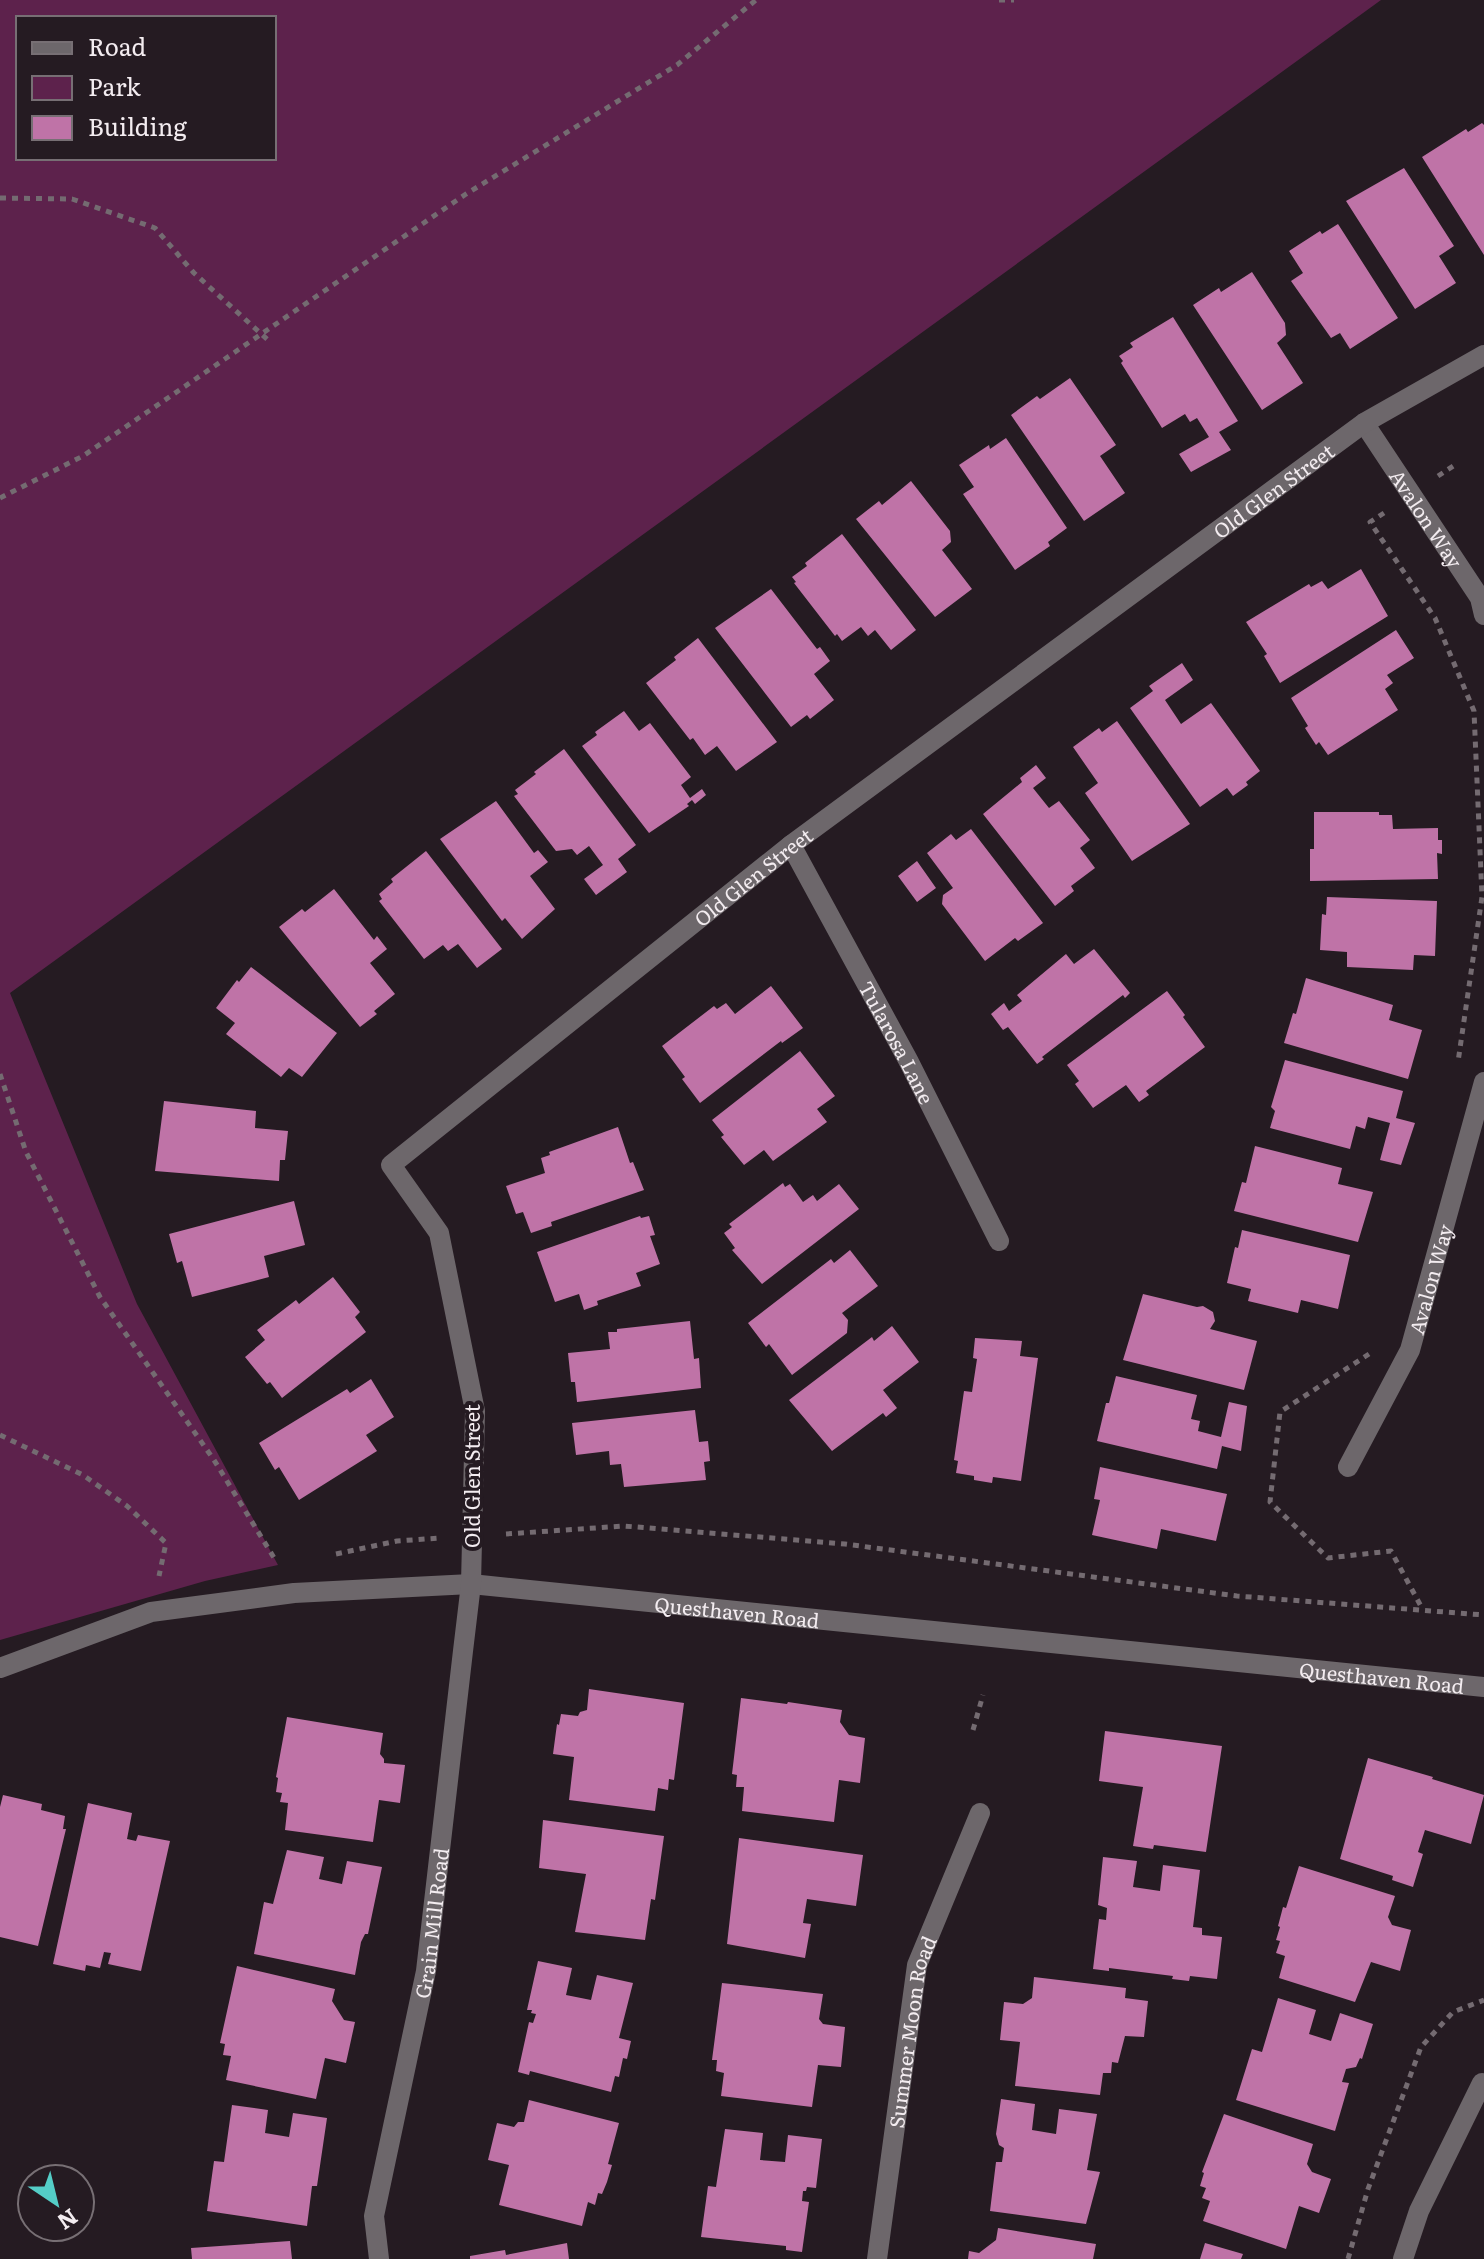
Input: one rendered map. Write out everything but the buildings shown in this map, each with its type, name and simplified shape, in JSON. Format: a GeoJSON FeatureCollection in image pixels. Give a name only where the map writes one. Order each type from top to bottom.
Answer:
{"type":"FeatureCollection","features":[{"type":"Feature","properties":{"kind":"street","name":"Old Glen Street"},"geometry":{"type":"LineString","coordinates":[[471,1584],[475,1411],[439,1233],[391,1165],[791,845],[1364,423],[1484,355]]}},
{"type":"Feature","properties":{"kind":"street","name":"Avalon Way"},"geometry":{"type":"LineString","coordinates":[[1364,423],[1480,598],[1484,615]]}},
{"type":"Feature","properties":{"kind":"street","name":"Tularosa Lane"},"geometry":{"type":"LineString","coordinates":[[791,845],[908,1060],[999,1241]]}},
{"type":"Feature","properties":{"kind":"street","name":"Avalon Way"},"geometry":{"type":"LineString","coordinates":[[1348,1467],[1410,1350],[1484,1082]]}},
{"type":"Feature","properties":{"kind":"street","name":"Questhaven Road"},"geometry":{"type":"LineString","coordinates":[[0,1668],[151,1612],[294,1593],[471,1584],[1484,1687]]}},
{"type":"Feature","properties":{"kind":"street","name":"Grain Mill Road"},"geometry":{"type":"LineString","coordinates":[[379,2259],[374,2216],[426,1971],[471,1584]]}},
{"type":"Feature","properties":{"kind":"street","name":"Summer Moon Road"},"geometry":{"type":"LineString","coordinates":[[877,2259],[917,1965],[980,1813]]}},
{"type":"Feature","properties":{"kind":"street"},"geometry":{"type":"LineString","coordinates":[[1403,2259],[1419,2211],[1482,2083]]}},
{"type":"Feature","properties":{"kind":"path"},"geometry":{"type":"LineString","coordinates":[[0,498],[83,456],[466,194],[677,65],[756,0]]}},
{"type":"Feature","properties":{"kind":"path"},"geometry":{"type":"LineString","coordinates":[[999,0],[1014,0]]}},
{"type":"Feature","properties":{"kind":"path"},"geometry":{"type":"LineString","coordinates":[[0,198],[72,199],[155,228],[194,273],[268,340]]}},
{"type":"Feature","properties":{"kind":"path"},"geometry":{"type":"LineString","coordinates":[[1458,463],[1370,522],[1435,618],[1474,711],[1482,897],[1458,1063]]}},
{"type":"Feature","properties":{"kind":"path"},"geometry":{"type":"LineString","coordinates":[[0,1074],[26,1152],[100,1297],[214,1460],[278,1565]]}},
{"type":"Feature","properties":{"kind":"path"},"geometry":{"type":"LineString","coordinates":[[1382,1346],[1280,1412],[1270,1502],[1328,1558],[1391,1551],[1423,1610]]}},
{"type":"Feature","properties":{"kind":"path"},"geometry":{"type":"LineString","coordinates":[[0,1435],[83,1475],[127,1506],[166,1543],[151,1612]]}},
{"type":"Feature","properties":{"kind":"path"},"geometry":{"type":"LineString","coordinates":[[323,1556],[397,1541],[624,1526],[845,1544],[1237,1596],[1484,1615]]}},
{"type":"Feature","properties":{"kind":"path"},"geometry":{"type":"LineString","coordinates":[[973,1730],[983,1695]]}},
{"type":"Feature","properties":{"kind":"path"},"geometry":{"type":"LineString","coordinates":[[1348,2259],[1368,2189],[1421,2047],[1453,2012],[1484,2000]]}},
{"type":"Feature","properties":{"kind":"green space"},"geometry":{"type":"Polygon","coordinates":[[[0,0],[1381,0],[10,993],[137,1304],[278,1565],[205,1581],[0,1640],[0,0]]]}}]}
